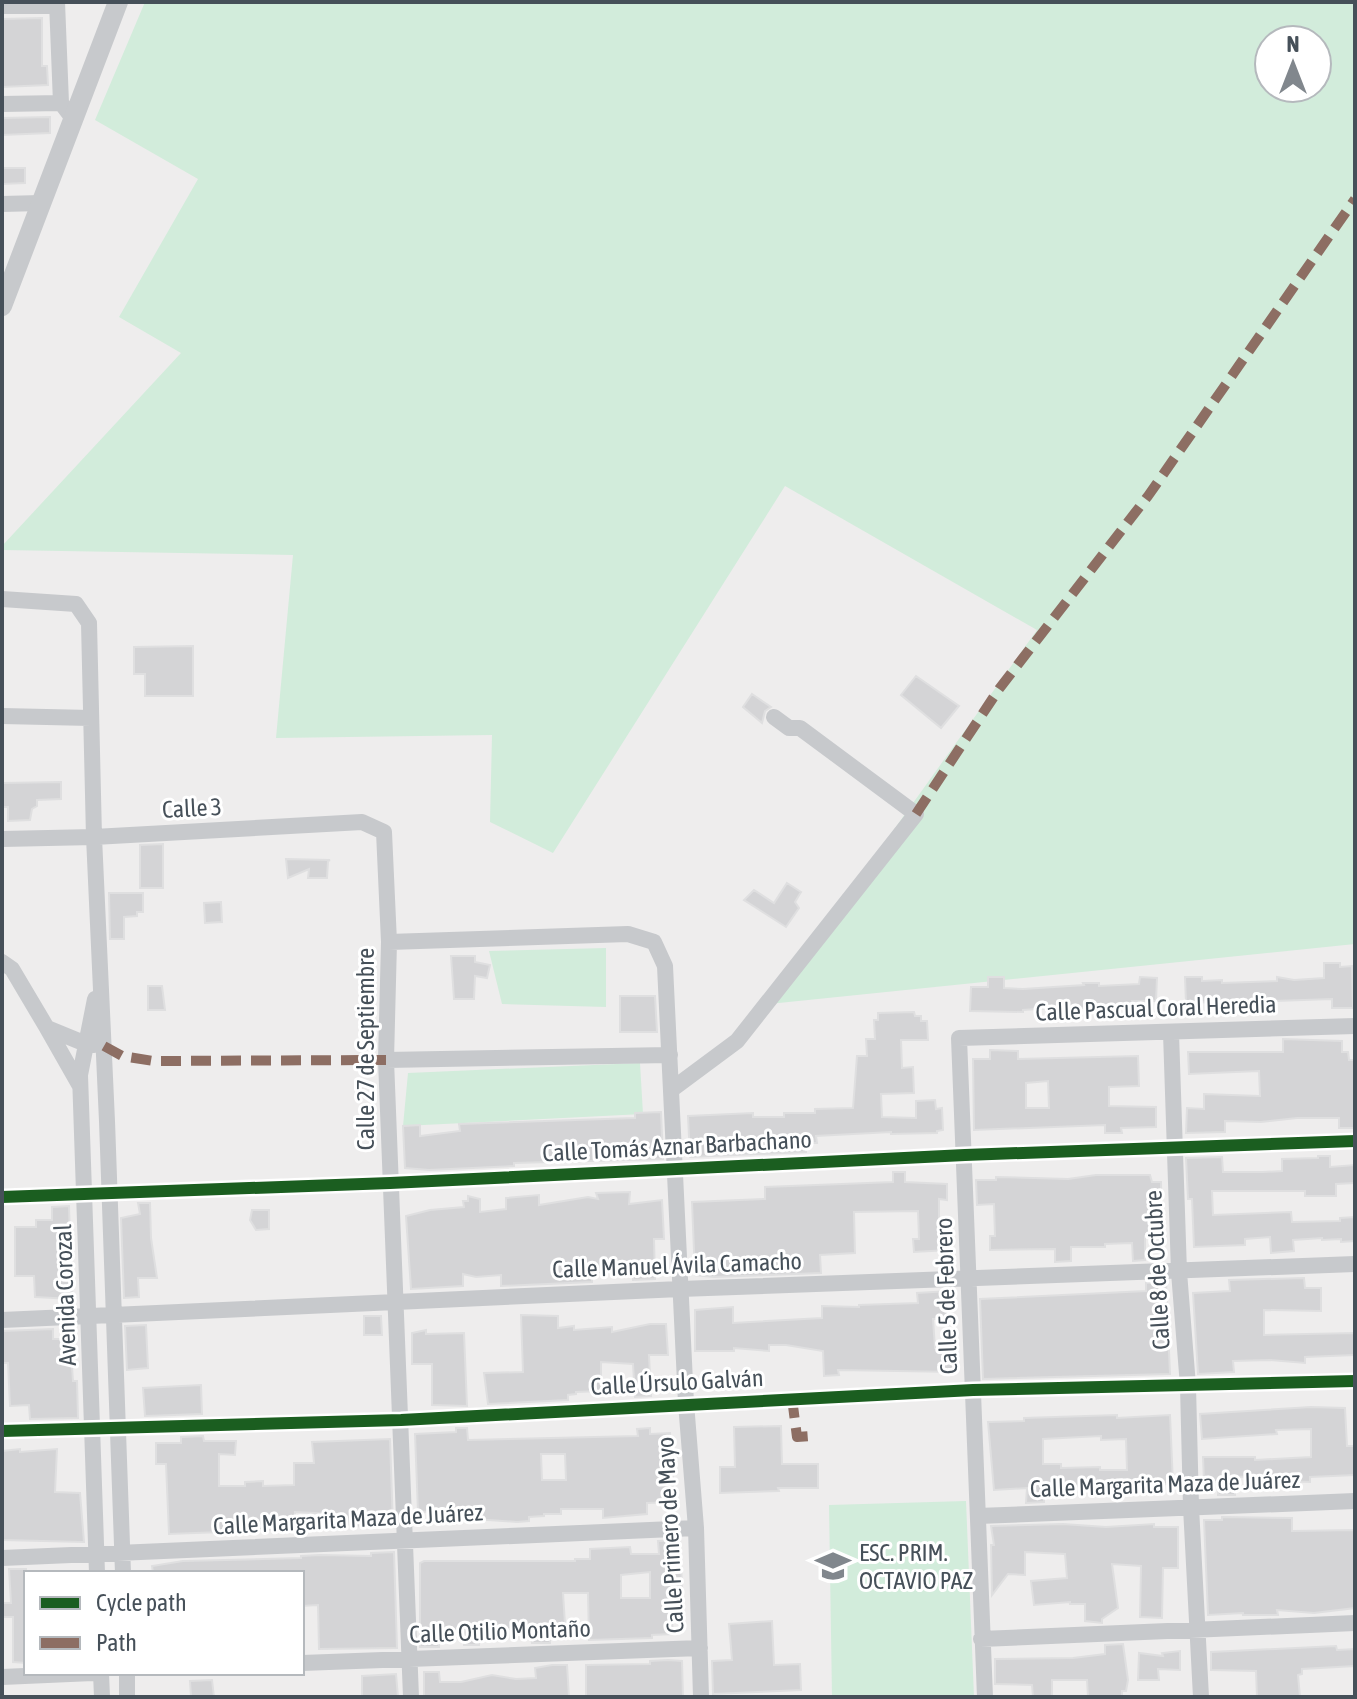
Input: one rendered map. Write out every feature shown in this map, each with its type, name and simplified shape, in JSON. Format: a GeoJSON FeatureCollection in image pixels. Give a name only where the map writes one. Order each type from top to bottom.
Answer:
{"type":"FeatureCollection","features":[{"type":"Feature","properties":{"kind":"street"},"geometry":{"type":"LineString","coordinates":[[2,305],[118,2]]}},
{"type":"Feature","properties":{"kind":"street"},"geometry":{"type":"LineString","coordinates":[[2,6],[57,4],[61,103],[74,120]]}},
{"type":"Feature","properties":{"kind":"street"},"geometry":{"type":"LineString","coordinates":[[2,104],[61,103]]}},
{"type":"Feature","properties":{"kind":"street"},"geometry":{"type":"LineString","coordinates":[[2,204],[41,203]]}},
{"type":"Feature","properties":{"kind":"street","name":"Avenida Corozal"},"geometry":{"type":"LineString","coordinates":[[2,599],[76,604],[89,623],[94,837],[123,1571]]}},
{"type":"Feature","properties":{"kind":"street"},"geometry":{"type":"LineString","coordinates":[[2,716],[91,718]]}},
{"type":"Feature","properties":{"kind":"street"},"geometry":{"type":"LineString","coordinates":[[671,1090],[737,1041],[916,814],[800,728],[789,728],[774,717]]}},
{"type":"Feature","properties":{"kind":"street","name":"Calle 3"},"geometry":{"type":"LineString","coordinates":[[2,839],[362,822],[384,832]]}},
{"type":"Feature","properties":{"kind":"street","name":"Calle 27 de Septiembre"},"geometry":{"type":"LineString","coordinates":[[384,832],[389,942],[386,1060],[411,1697]]}},
{"type":"Feature","properties":{"kind":"street","name":"Calle Primero de Mayo"},"geometry":{"type":"LineString","coordinates":[[389,942],[628,934],[654,942],[665,966],[686,1403],[696,1528],[701,1697]]}},
{"type":"Feature","properties":{"kind":"street"},"geometry":{"type":"LineString","coordinates":[[2,962],[12,969],[81,1089]]}},
{"type":"Feature","properties":{"kind":"street","name":"Avenida Corozal"},"geometry":{"type":"LineString","coordinates":[[97,1571],[80,1075],[100,970]]}},
{"type":"Feature","properties":{"kind":"street","name":"Calle Pascual Coral Heredia"},"geometry":{"type":"LineString","coordinates":[[959,1038],[1355,1026]]}},
{"type":"Feature","properties":{"kind":"street"},"geometry":{"type":"LineString","coordinates":[[47,1028],[86,1044],[104,1046]]}},
{"type":"Feature","properties":{"kind":"street","name":"Calle 8 de Octubre"},"geometry":{"type":"LineString","coordinates":[[1171,1033],[1179,1272],[1188,1386],[1201,1697]]}},
{"type":"Feature","properties":{"kind":"street","name":"Calle 5 de Febrero"},"geometry":{"type":"LineString","coordinates":[[959,1038],[985,1697]]}},
{"type":"Feature","properties":{"kind":"street"},"geometry":{"type":"LineString","coordinates":[[386,1060],[670,1055]]}},
{"type":"Feature","properties":{"kind":"street","name":"Calle Tomás Aznar Barbachano"},"geometry":{"type":"LineString","coordinates":[[2,1197],[390,1183],[1174,1146],[1355,1141]]}},
{"type":"Feature","properties":{"kind":"street","name":"Calle Manuel Ávila Camacho"},"geometry":{"type":"LineString","coordinates":[[2,1320],[680,1289],[1355,1264]]}},
{"type":"Feature","properties":{"kind":"street","name":"Calle Úrsulo Galván"},"geometry":{"type":"LineString","coordinates":[[2,1431],[401,1420],[973,1390],[1355,1381]]}},
{"type":"Feature","properties":{"kind":"street","name":"Calle Margarita Maza de Juárez"},"geometry":{"type":"LineString","coordinates":[[978,1516],[1355,1501]]}},
{"type":"Feature","properties":{"kind":"street","name":"Calle Margarita Maza de Juárez"},"geometry":{"type":"LineString","coordinates":[[2,1558],[696,1528]]}},
{"type":"Feature","properties":{"kind":"street"},"geometry":{"type":"LineString","coordinates":[[981,1639],[1355,1623]]}},
{"type":"Feature","properties":{"kind":"street","name":"Calle Otilio Montaño"},"geometry":{"type":"LineString","coordinates":[[304,1663],[700,1648]]}},
{"type":"Feature","properties":{"kind":"street"},"geometry":{"type":"LineString","coordinates":[[2,1677],[48,1675]]}},
{"type":"Feature","properties":{"kind":"street"},"geometry":{"type":"LineString","coordinates":[[101,1675],[102,1697]]}},
{"type":"Feature","properties":{"kind":"street"},"geometry":{"type":"LineString","coordinates":[[127,1675],[127,1697]]}},
{"type":"Feature","properties":{"kind":"green space"},"geometry":{"type":"Polygon","coordinates":[[[145,2],[1355,2],[1355,944],[769,1004],[1037,630],[785,486],[553,853],[490,822],[492,735],[276,738],[293,555],[2,550],[2,546],[181,353],[119,317],[198,179],[95,120],[145,2]]]}},
{"type":"Feature","properties":{"kind":"green space"},"geometry":{"type":"Polygon","coordinates":[[[606,948],[606,1007],[502,1004],[489,951],[606,948]]]}},
{"type":"Feature","properties":{"kind":"green space"},"geometry":{"type":"Polygon","coordinates":[[[640,1063],[643,1114],[403,1126],[408,1073],[640,1063]]]}},
{"type":"Feature","properties":{"kind":"green space"},"geometry":{"type":"Polygon","coordinates":[[[966,1501],[974,1697],[832,1697],[829,1505],[966,1501]]]}},
{"type":"Feature","properties":{"kind":"building"},"geometry":{"type":"Polygon","coordinates":[[[42,18],[42,66],[47,66],[48,85],[2,87],[2,19],[42,18]]]}},
{"type":"Feature","properties":{"kind":"building"},"geometry":{"type":"Polygon","coordinates":[[[50,117],[50,133],[2,135],[2,118],[50,117]]]}},
{"type":"Feature","properties":{"kind":"building"},"geometry":{"type":"Polygon","coordinates":[[[2,168],[25,168],[25,183],[2,184],[2,168]]]}},
{"type":"Feature","properties":{"kind":"building"},"geometry":{"type":"Polygon","coordinates":[[[193,646],[193,696],[145,696],[145,674],[134,674],[134,647],[193,646]]]}},
{"type":"Feature","properties":{"kind":"building"},"geometry":{"type":"Polygon","coordinates":[[[916,676],[959,706],[941,728],[901,695],[916,676]]]}},
{"type":"Feature","properties":{"kind":"building"},"geometry":{"type":"Polygon","coordinates":[[[752,694],[771,707],[765,711],[762,723],[743,707],[752,694]]]}},
{"type":"Feature","properties":{"kind":"building"},"geometry":{"type":"Polygon","coordinates":[[[61,782],[61,799],[37,800],[30,820],[8,821],[8,807],[2,807],[2,783],[61,782]]]}},
{"type":"Feature","properties":{"kind":"building"},"geometry":{"type":"Polygon","coordinates":[[[163,844],[163,888],[140,888],[140,845],[163,844]]]}},
{"type":"Feature","properties":{"kind":"building"},"geometry":{"type":"Polygon","coordinates":[[[286,859],[330,860],[327,878],[308,878],[309,869],[288,878],[286,859]]]}},
{"type":"Feature","properties":{"kind":"building"},"geometry":{"type":"Polygon","coordinates":[[[787,883],[801,892],[795,902],[799,908],[786,927],[744,900],[754,890],[774,903],[787,883]]]}},
{"type":"Feature","properties":{"kind":"building"},"geometry":{"type":"Polygon","coordinates":[[[109,893],[143,893],[143,912],[124,917],[124,939],[110,939],[109,893]]]}},
{"type":"Feature","properties":{"kind":"building"},"geometry":{"type":"Polygon","coordinates":[[[221,902],[222,922],[205,923],[204,903],[221,902]]]}},
{"type":"Feature","properties":{"kind":"building"},"geometry":{"type":"Polygon","coordinates":[[[451,956],[475,956],[475,962],[490,965],[487,978],[475,976],[474,999],[454,999],[451,956]]]}},
{"type":"Feature","properties":{"kind":"building"},"geometry":{"type":"Polygon","coordinates":[[[1324,963],[1352,966],[1353,1008],[1332,1008],[1332,999],[1275,1003],[1186,1003],[1185,977],[1202,977],[1202,981],[1222,980],[1222,983],[1277,981],[1277,977],[1294,980],[1324,978],[1324,963]]]}},
{"type":"Feature","properties":{"kind":"building"},"geometry":{"type":"Polygon","coordinates":[[[988,977],[1004,977],[1004,988],[1023,989],[1083,983],[1099,983],[1099,986],[1139,984],[1140,977],[1157,978],[1156,1001],[1132,1001],[1133,1006],[1117,1006],[1117,1010],[1066,1007],[1023,1012],[970,1011],[971,987],[988,987],[988,977]]]}},
{"type":"Feature","properties":{"kind":"building"},"geometry":{"type":"Polygon","coordinates":[[[148,986],[162,986],[165,1010],[148,1010],[148,986]]]}},
{"type":"Feature","properties":{"kind":"building"},"geometry":{"type":"Polygon","coordinates":[[[620,996],[655,996],[657,1032],[620,1032],[620,996]]]}},
{"type":"Feature","properties":{"kind":"building"},"geometry":{"type":"Polygon","coordinates":[[[914,1012],[915,1016],[921,1016],[921,1021],[927,1021],[928,1040],[901,1040],[902,1068],[913,1067],[914,1093],[881,1094],[882,1117],[916,1118],[916,1101],[935,1100],[936,1109],[942,1108],[943,1130],[937,1133],[816,1136],[817,1143],[806,1143],[806,1152],[690,1157],[688,1116],[753,1113],[753,1117],[784,1117],[784,1113],[853,1108],[857,1056],[867,1056],[866,1039],[875,1039],[874,1020],[878,1020],[878,1013],[914,1012]]]}},
{"type":"Feature","properties":{"kind":"building"},"geometry":{"type":"Polygon","coordinates":[[[1283,1039],[1342,1041],[1342,1052],[1348,1052],[1349,1060],[1355,1060],[1355,1128],[1339,1128],[1339,1118],[1297,1118],[1261,1122],[1225,1121],[1225,1132],[1186,1133],[1187,1108],[1204,1109],[1204,1094],[1260,1096],[1259,1071],[1189,1074],[1188,1052],[1283,1052],[1283,1039]]]}},
{"type":"Feature","properties":{"kind":"building"},"geometry":{"type":"Polygon","coordinates":[[[990,1050],[1018,1051],[1018,1059],[1138,1056],[1139,1086],[1109,1087],[1109,1106],[1156,1107],[1156,1127],[1121,1128],[1122,1133],[1105,1133],[1105,1125],[974,1130],[973,1059],[990,1059],[990,1050]],[[1048,1081],[1026,1083],[1026,1108],[1049,1108],[1048,1081]]]}},
{"type":"Feature","properties":{"kind":"building"},"geometry":{"type":"Polygon","coordinates":[[[661,1112],[663,1159],[514,1163],[514,1166],[429,1170],[405,1168],[403,1126],[420,1125],[420,1136],[460,1131],[459,1124],[635,1118],[635,1113],[661,1112]]]}},
{"type":"Feature","properties":{"kind":"building"},"geometry":{"type":"Polygon","coordinates":[[[1330,1156],[1330,1167],[1355,1165],[1355,1183],[1336,1184],[1336,1196],[1305,1196],[1305,1191],[1212,1191],[1213,1215],[1291,1212],[1292,1222],[1340,1221],[1340,1218],[1355,1217],[1355,1241],[1322,1238],[1293,1240],[1294,1251],[1271,1253],[1270,1237],[1245,1239],[1245,1245],[1194,1247],[1186,1158],[1222,1157],[1223,1172],[1263,1172],[1282,1171],[1282,1159],[1330,1156]]]}},
{"type":"Feature","properties":{"kind":"building"},"geometry":{"type":"Polygon","coordinates":[[[893,1172],[905,1172],[905,1182],[947,1184],[947,1200],[939,1199],[939,1226],[947,1226],[948,1250],[914,1252],[913,1239],[919,1239],[918,1211],[854,1212],[855,1253],[820,1255],[821,1273],[695,1275],[692,1202],[765,1199],[765,1187],[893,1182],[893,1172]]]}},
{"type":"Feature","properties":{"kind":"building"},"geometry":{"type":"Polygon","coordinates":[[[1096,1175],[1150,1175],[1152,1182],[1161,1182],[1162,1236],[1145,1236],[1145,1260],[1133,1261],[1132,1243],[1071,1247],[1071,1261],[1055,1262],[1055,1249],[990,1250],[990,1236],[995,1236],[994,1204],[977,1205],[976,1180],[996,1180],[996,1177],[1068,1179],[1096,1175]]]}},
{"type":"Feature","properties":{"kind":"building"},"geometry":{"type":"Polygon","coordinates":[[[630,1192],[629,1204],[662,1200],[664,1239],[654,1239],[655,1279],[633,1280],[633,1272],[592,1272],[592,1282],[501,1286],[501,1275],[476,1277],[463,1274],[463,1286],[411,1289],[406,1216],[464,1207],[463,1201],[468,1201],[468,1196],[480,1199],[480,1212],[506,1209],[506,1198],[539,1195],[539,1205],[588,1197],[598,1199],[596,1193],[630,1192]]]}},
{"type":"Feature","properties":{"kind":"building"},"geometry":{"type":"Polygon","coordinates":[[[138,1203],[150,1203],[157,1278],[138,1278],[139,1297],[124,1298],[121,1218],[140,1214],[138,1203]]]}},
{"type":"Feature","properties":{"kind":"building"},"geometry":{"type":"Polygon","coordinates":[[[69,1206],[72,1299],[35,1297],[34,1276],[15,1276],[15,1227],[36,1227],[36,1220],[52,1220],[52,1207],[69,1206]]]}},
{"type":"Feature","properties":{"kind":"building"},"geometry":{"type":"Polygon","coordinates":[[[252,1210],[269,1210],[269,1229],[256,1230],[250,1220],[252,1210]]]}},
{"type":"Feature","properties":{"kind":"building"},"geometry":{"type":"Polygon","coordinates":[[[1304,1278],[1305,1288],[1321,1288],[1321,1311],[1264,1310],[1264,1335],[1355,1333],[1355,1355],[1305,1357],[1305,1363],[1233,1361],[1234,1372],[1198,1374],[1193,1293],[1230,1291],[1229,1280],[1304,1278]]]}},
{"type":"Feature","properties":{"kind":"building"},"geometry":{"type":"Polygon","coordinates":[[[1166,1282],[1170,1374],[983,1379],[980,1299],[1146,1291],[1146,1283],[1166,1282]]]}},
{"type":"Feature","properties":{"kind":"building"},"geometry":{"type":"Polygon","coordinates":[[[950,1291],[951,1319],[933,1319],[935,1348],[955,1347],[955,1372],[838,1370],[839,1375],[824,1376],[823,1351],[769,1345],[769,1351],[734,1348],[734,1351],[695,1351],[695,1310],[733,1307],[733,1323],[822,1318],[822,1306],[918,1303],[917,1293],[950,1291]]]}},
{"type":"Feature","properties":{"kind":"building"},"geometry":{"type":"Polygon","coordinates":[[[521,1315],[558,1316],[558,1328],[574,1326],[574,1330],[612,1327],[612,1332],[666,1324],[668,1355],[649,1355],[651,1396],[635,1397],[633,1364],[601,1362],[601,1391],[576,1392],[568,1395],[568,1400],[488,1404],[484,1373],[523,1372],[521,1315]]]}},
{"type":"Feature","properties":{"kind":"building"},"geometry":{"type":"Polygon","coordinates":[[[364,1316],[381,1316],[382,1335],[364,1335],[364,1316]]]}},
{"type":"Feature","properties":{"kind":"building"},"geometry":{"type":"Polygon","coordinates":[[[146,1325],[148,1368],[127,1370],[125,1326],[146,1325]]]}},
{"type":"Feature","properties":{"kind":"building"},"geometry":{"type":"Polygon","coordinates":[[[53,1329],[53,1339],[70,1339],[73,1381],[77,1381],[78,1418],[30,1419],[29,1405],[10,1406],[8,1363],[2,1363],[2,1331],[53,1329]]]}},
{"type":"Feature","properties":{"kind":"building"},"geometry":{"type":"Polygon","coordinates":[[[426,1330],[426,1334],[464,1333],[467,1406],[432,1405],[432,1364],[412,1364],[412,1333],[426,1330]]]}},
{"type":"Feature","properties":{"kind":"building"},"geometry":{"type":"Polygon","coordinates":[[[201,1385],[202,1414],[145,1416],[143,1388],[201,1385]]]}},
{"type":"Feature","properties":{"kind":"building"},"geometry":{"type":"Polygon","coordinates":[[[1311,1407],[1345,1408],[1347,1446],[1355,1446],[1355,1475],[1310,1477],[1310,1482],[1259,1480],[1258,1476],[1235,1477],[1235,1495],[1218,1495],[1219,1482],[1204,1482],[1203,1457],[1255,1457],[1255,1460],[1311,1457],[1311,1429],[1202,1439],[1200,1414],[1311,1407]]]}},
{"type":"Feature","properties":{"kind":"building"},"geometry":{"type":"Polygon","coordinates":[[[1170,1415],[1173,1484],[1044,1487],[1044,1502],[1026,1503],[1027,1488],[994,1490],[988,1422],[1024,1421],[1024,1418],[1170,1415]],[[1101,1436],[1043,1439],[1043,1464],[1061,1464],[1061,1468],[1127,1470],[1126,1439],[1101,1440],[1101,1436]]]}},
{"type":"Feature","properties":{"kind":"building"},"geometry":{"type":"Polygon","coordinates":[[[781,1426],[782,1464],[818,1464],[818,1488],[720,1493],[720,1467],[735,1467],[734,1427],[781,1426]]]}},
{"type":"Feature","properties":{"kind":"building"},"geometry":{"type":"Polygon","coordinates":[[[456,1428],[467,1428],[468,1440],[638,1436],[637,1429],[650,1428],[650,1434],[670,1433],[674,1502],[647,1503],[647,1514],[603,1518],[603,1509],[561,1509],[561,1514],[544,1514],[529,1517],[529,1521],[517,1522],[474,1519],[473,1510],[418,1512],[415,1434],[456,1432],[456,1428]],[[541,1454],[542,1480],[566,1480],[565,1454],[541,1454]]]}},
{"type":"Feature","properties":{"kind":"building"},"geometry":{"type":"Polygon","coordinates":[[[203,1436],[204,1441],[236,1441],[235,1455],[219,1454],[219,1486],[245,1486],[245,1482],[263,1481],[263,1486],[294,1485],[294,1463],[314,1463],[312,1442],[390,1439],[393,1527],[334,1526],[334,1514],[295,1512],[295,1528],[248,1531],[248,1526],[224,1526],[222,1532],[169,1534],[166,1464],[156,1464],[156,1443],[181,1443],[181,1437],[203,1436]]]}},
{"type":"Feature","properties":{"kind":"building"},"geometry":{"type":"Polygon","coordinates":[[[20,1449],[20,1452],[57,1449],[55,1492],[80,1493],[84,1542],[2,1540],[2,1451],[20,1449]]]}},
{"type":"Feature","properties":{"kind":"building"},"geometry":{"type":"Polygon","coordinates":[[[1222,1517],[1292,1518],[1292,1531],[1355,1530],[1355,1608],[1314,1613],[1277,1610],[1278,1615],[1208,1615],[1204,1520],[1222,1520],[1222,1517]]]}},
{"type":"Feature","properties":{"kind":"building"},"geometry":{"type":"Polygon","coordinates":[[[991,1526],[1178,1527],[1178,1568],[1163,1568],[1162,1618],[1140,1617],[1141,1566],[1112,1564],[1118,1608],[1102,1619],[1102,1623],[1085,1621],[1085,1604],[1034,1605],[1031,1581],[1067,1578],[1065,1554],[1025,1552],[1025,1575],[1008,1574],[992,1595],[991,1545],[994,1545],[991,1526]]]}},
{"type":"Feature","properties":{"kind":"building"},"geometry":{"type":"Polygon","coordinates":[[[680,1540],[682,1588],[677,1589],[679,1622],[672,1622],[673,1634],[652,1635],[652,1638],[589,1640],[588,1593],[563,1593],[565,1624],[549,1625],[550,1643],[532,1643],[531,1629],[493,1629],[479,1630],[479,1645],[464,1645],[464,1631],[439,1631],[439,1647],[420,1647],[420,1563],[424,1561],[575,1561],[590,1559],[590,1549],[630,1547],[631,1554],[659,1554],[658,1541],[680,1540]],[[650,1572],[621,1575],[621,1598],[650,1598],[650,1572]]]}},
{"type":"Feature","properties":{"kind":"building"},"geometry":{"type":"Polygon","coordinates":[[[394,1552],[397,1648],[319,1649],[318,1605],[304,1606],[304,1571],[153,1571],[152,1566],[183,1561],[371,1556],[371,1553],[394,1552]]]}},
{"type":"Feature","properties":{"kind":"building"},"geometry":{"type":"Polygon","coordinates":[[[9,1569],[26,1569],[24,1663],[13,1662],[13,1617],[2,1617],[2,1603],[11,1603],[9,1569]]]}},
{"type":"Feature","properties":{"kind":"building"},"geometry":{"type":"Polygon","coordinates":[[[772,1621],[774,1665],[800,1664],[801,1690],[713,1694],[712,1661],[732,1660],[729,1624],[772,1621]]]}},
{"type":"Feature","properties":{"kind":"building"},"geometry":{"type":"Polygon","coordinates":[[[1123,1644],[1128,1680],[1122,1697],[1088,1697],[1087,1680],[1052,1680],[1052,1697],[1033,1697],[1032,1685],[995,1684],[995,1659],[1073,1658],[1105,1654],[1105,1645],[1123,1644]]]}},
{"type":"Feature","properties":{"kind":"building"},"geometry":{"type":"Polygon","coordinates":[[[1336,1646],[1337,1650],[1355,1649],[1355,1666],[1302,1669],[1302,1674],[1298,1675],[1300,1697],[1257,1697],[1256,1671],[1211,1670],[1211,1652],[1336,1646]]]}},
{"type":"Feature","properties":{"kind":"building"},"geometry":{"type":"Polygon","coordinates":[[[1180,1651],[1180,1670],[1158,1669],[1159,1680],[1138,1680],[1139,1653],[1163,1656],[1162,1653],[1180,1651]]]}},
{"type":"Feature","properties":{"kind":"building"},"geometry":{"type":"Polygon","coordinates":[[[650,1661],[682,1661],[683,1697],[586,1697],[586,1665],[650,1664],[650,1661]]]}},
{"type":"Feature","properties":{"kind":"building"},"geometry":{"type":"Polygon","coordinates":[[[567,1665],[569,1697],[424,1697],[424,1672],[439,1672],[440,1682],[461,1682],[492,1675],[536,1678],[535,1668],[567,1665]]]}},
{"type":"Feature","properties":{"kind":"building"},"geometry":{"type":"Polygon","coordinates":[[[396,1674],[398,1697],[362,1697],[362,1676],[396,1674]]]}},
{"type":"Feature","properties":{"kind":"building"},"geometry":{"type":"Polygon","coordinates":[[[212,1680],[214,1697],[191,1697],[190,1681],[212,1680]]]}},
{"type":"Feature","properties":{"kind":"marked path"},"geometry":{"type":"LineString","coordinates":[[916,814],[999,689],[1148,496],[1355,199]]}},
{"type":"Feature","properties":{"kind":"marked path"},"geometry":{"type":"LineString","coordinates":[[104,1046],[122,1056],[153,1061],[386,1060]]}},
{"type":"Feature","properties":{"kind":"marked path"},"geometry":{"type":"LineString","coordinates":[[792,1398],[797,1437],[810,1436]]}},
{"type":"Feature","properties":{"kind":"cycle path"},"geometry":{"type":"LineString","coordinates":[[2,1197],[1355,1141]]}},
{"type":"Feature","properties":{"kind":"cycle path"},"geometry":{"type":"LineString","coordinates":[[2,1431],[401,1420],[973,1390],[1355,1381]]}},
{"type":"Feature","properties":{"kind":"place","name":"ESC. PRIM. OCTAVIO PAZ"},"geometry":{"type":"Point","coordinates":[833,1566]}}]}
